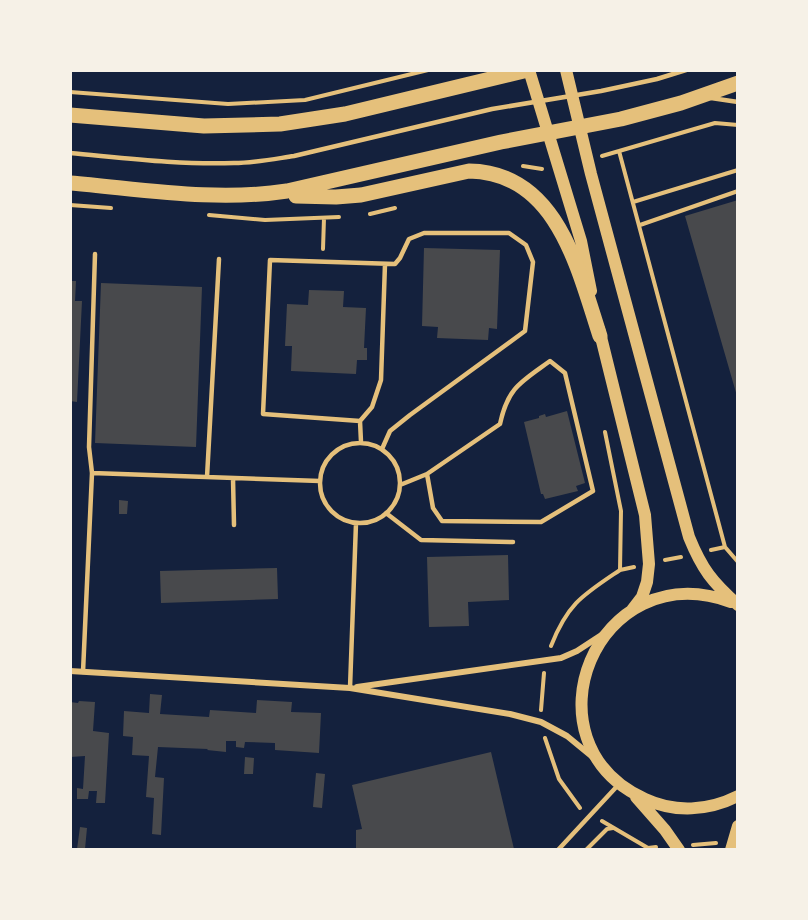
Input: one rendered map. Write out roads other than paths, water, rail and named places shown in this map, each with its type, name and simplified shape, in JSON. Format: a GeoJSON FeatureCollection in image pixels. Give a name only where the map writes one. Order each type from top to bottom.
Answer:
{"type":"FeatureCollection","features":[{"type":"Feature","properties":{"kind":"main road"},"geometry":{"type":"LineString","coordinates":[[70,115],[204,126],[280,124],[355,112],[528,70],[581,241],[600,336],[641,499],[649,564],[642,597],[632,610],[608,630],[591,657],[584,678],[583,720],[589,740],[605,768],[653,816],[679,848]]}},
{"type":"Feature","properties":{"kind":"main road"},"geometry":{"type":"LineString","coordinates":[[566,70],[579,128],[683,515],[696,553],[716,585],[738,605]]}},
{"type":"Feature","properties":{"kind":"main road"},"geometry":{"type":"LineString","coordinates":[[257,195],[312,187],[501,142],[579,128],[651,111],[738,83]]}},
{"type":"Feature","properties":{"kind":"main road"},"geometry":{"type":"LineString","coordinates":[[70,183],[206,195],[319,197],[361,195],[470,171],[504,177],[536,199],[561,231],[575,262],[600,336]]}},
{"type":"Feature","properties":{"kind":"main road"},"geometry":{"type":"LineString","coordinates":[[632,610],[650,601],[680,594],[711,596],[738,605]]}},
{"type":"Feature","properties":{"kind":"main road"},"geometry":{"type":"LineString","coordinates":[[624,787],[657,804],[678,808],[711,806],[738,796]]}},
{"type":"Feature","properties":{"kind":"main road"},"geometry":{"type":"LineString","coordinates":[[732,845],[738,826]]}},
{"type":"Feature","properties":{"kind":"street"},"geometry":{"type":"LineString","coordinates":[[350,688],[561,658],[577,651],[608,630]]}},
{"type":"Feature","properties":{"kind":"street"},"geometry":{"type":"LineString","coordinates":[[70,671],[350,688],[526,717],[567,736],[605,768]]}},
{"type":"Feature","properties":{"kind":"lane"},"geometry":{"type":"LineString","coordinates":[[70,153],[181,162],[254,162],[294,156],[537,100],[572,96],[657,80],[686,70]]}},
{"type":"Feature","properties":{"kind":"lane"},"geometry":{"type":"LineString","coordinates":[[699,97],[738,102]]}},
{"type":"Feature","properties":{"kind":"lane"},"geometry":{"type":"LineString","coordinates":[[360,421],[263,414],[270,260],[394,264],[400,258],[409,239],[424,232],[509,233],[526,245],[533,262],[525,331],[390,431],[382,449]]}},
{"type":"Feature","properties":{"kind":"lane"},"geometry":{"type":"LineString","coordinates":[[83,672],[92,473],[88,447],[95,254]]}},
{"type":"Feature","properties":{"kind":"lane"},"geometry":{"type":"LineString","coordinates":[[207,477],[219,259]]}},
{"type":"Feature","properties":{"kind":"lane"},"geometry":{"type":"LineString","coordinates":[[361,442],[360,421],[372,407],[381,380],[385,264]]}},
{"type":"Feature","properties":{"kind":"lane"},"geometry":{"type":"LineString","coordinates":[[400,485],[427,474],[500,424],[503,407],[515,386],[550,361],[565,373],[593,491],[541,522],[442,521],[433,508],[427,474]]}},
{"type":"Feature","properties":{"kind":"lane"},"geometry":{"type":"LineString","coordinates":[[361,442],[382,449],[396,465],[400,485],[398,496],[386,513],[377,519],[356,523],[344,520],[330,509],[321,493],[321,471],[333,453],[341,447],[361,442]]}},
{"type":"Feature","properties":{"kind":"lane"},"geometry":{"type":"LineString","coordinates":[[92,473],[320,481]]}},
{"type":"Feature","properties":{"kind":"lane"},"geometry":{"type":"LineString","coordinates":[[233,478],[234,525]]}},
{"type":"Feature","properties":{"kind":"lane"},"geometry":{"type":"LineString","coordinates":[[386,513],[422,540],[513,542]]}},
{"type":"Feature","properties":{"kind":"lane"},"geometry":{"type":"LineString","coordinates":[[350,688],[356,523]]}},
{"type":"Feature","properties":{"kind":"lane"},"geometry":{"type":"LineString","coordinates":[[558,849],[624,787]]}}]}
